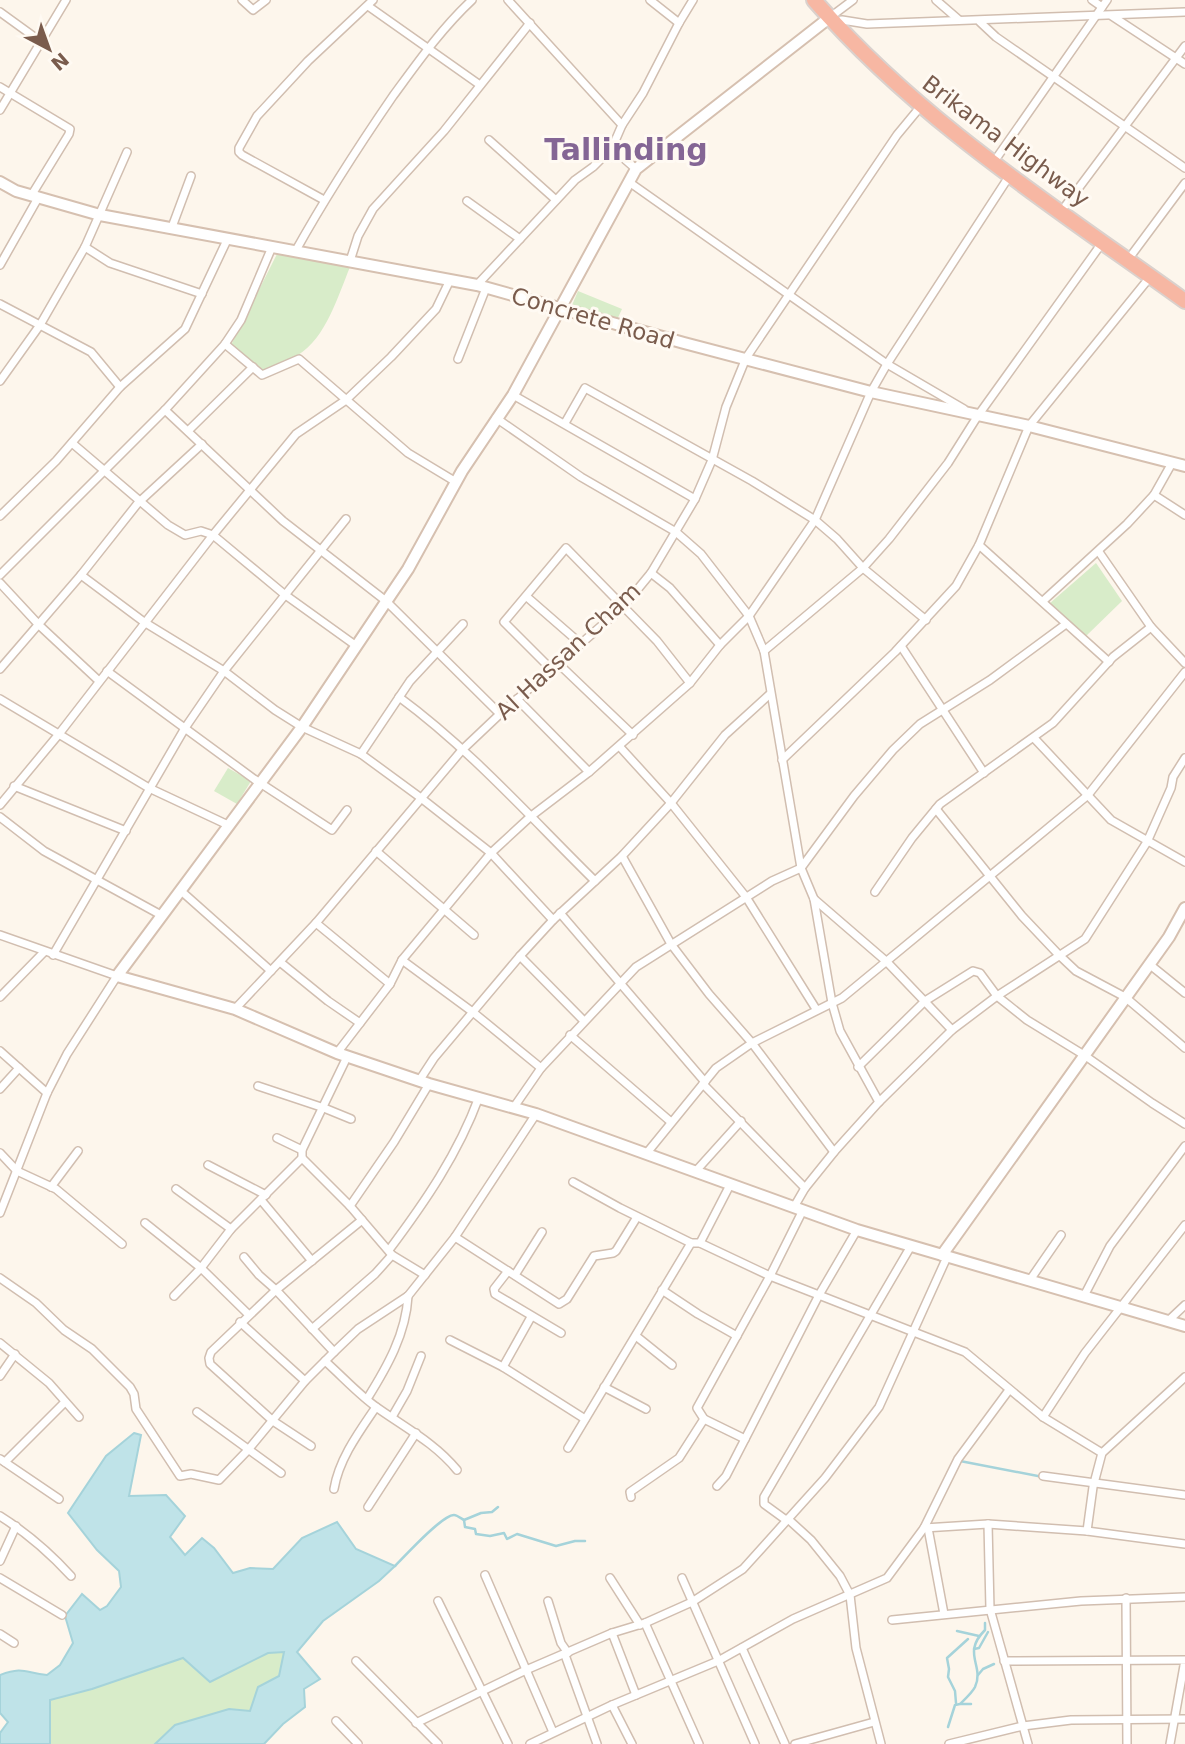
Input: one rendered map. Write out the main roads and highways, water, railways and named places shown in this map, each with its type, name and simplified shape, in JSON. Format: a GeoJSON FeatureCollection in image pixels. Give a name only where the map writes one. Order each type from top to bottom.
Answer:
{"type":"FeatureCollection","features":[{"type":"Feature","properties":{"kind":"highway","name":"Brikama Highway"},"geometry":{"type":"LineString","coordinates":[[814,0],[910,86],[998,156],[1185,291]]}},
{"type":"Feature","properties":{"kind":"highway","name":"Brikama Highway"},"geometry":{"type":"LineString","coordinates":[[825,0],[836,17],[892,81],[921,106],[1010,175],[1185,301]]}},
{"type":"Feature","properties":{"kind":"water"},"geometry":{"type":"Polygon","coordinates":[[[134,1433],[141,1435],[129,1496],[166,1495],[185,1516],[170,1537],[185,1555],[202,1538],[214,1548],[233,1573],[250,1568],[273,1569],[302,1538],[337,1522],[356,1549],[395,1566],[379,1581],[323,1621],[297,1652],[320,1679],[304,1689],[305,1707],[283,1724],[264,1744],[155,1744],[175,1725],[229,1709],[250,1711],[258,1687],[279,1676],[284,1652],[268,1653],[210,1682],[183,1658],[92,1689],[50,1700],[50,1744],[0,1744],[0,1733],[8,1722],[0,1713],[0,1675],[20,1671],[47,1675],[60,1665],[73,1643],[65,1616],[82,1594],[100,1610],[107,1606],[121,1587],[119,1571],[97,1550],[68,1513],[106,1456],[134,1433]]]}},
{"type":"Feature","properties":{"kind":"waterway"},"geometry":{"type":"LineString","coordinates":[[960,1461],[1043,1477]]}},
{"type":"Feature","properties":{"kind":"waterway"},"geometry":{"type":"LineString","coordinates":[[395,1566],[433,1528],[448,1517],[455,1515],[464,1520],[492,1512],[498,1507]]}},
{"type":"Feature","properties":{"kind":"waterway"},"geometry":{"type":"LineString","coordinates":[[464,1520],[465,1527],[475,1529],[476,1534],[490,1536],[504,1533],[507,1539],[517,1534],[556,1546],[585,1541]]}},
{"type":"Feature","properties":{"kind":"waterway"},"geometry":{"type":"LineString","coordinates":[[948,1727],[955,1705],[960,1704],[975,1687],[975,1646],[985,1630],[985,1623]]}},
{"type":"Feature","properties":{"kind":"waterway"},"geometry":{"type":"LineString","coordinates":[[957,1631],[979,1636]]}},
{"type":"Feature","properties":{"kind":"waterway"},"geometry":{"type":"LineString","coordinates":[[974,1649],[979,1648],[988,1632]]}},
{"type":"Feature","properties":{"kind":"waterway"},"geometry":{"type":"LineString","coordinates":[[956,1703],[955,1691],[948,1677],[947,1658],[968,1639]]}},
{"type":"Feature","properties":{"kind":"waterway"},"geometry":{"type":"LineString","coordinates":[[978,1675],[983,1669],[994,1664]]}},
{"type":"Feature","properties":{"kind":"waterway"},"geometry":{"type":"LineString","coordinates":[[961,1704],[971,1704]]}},
{"type":"Feature","properties":{"kind":"district","name":"Tallinding"},"geometry":{"type":"Point","coordinates":[626,149]}}]}
